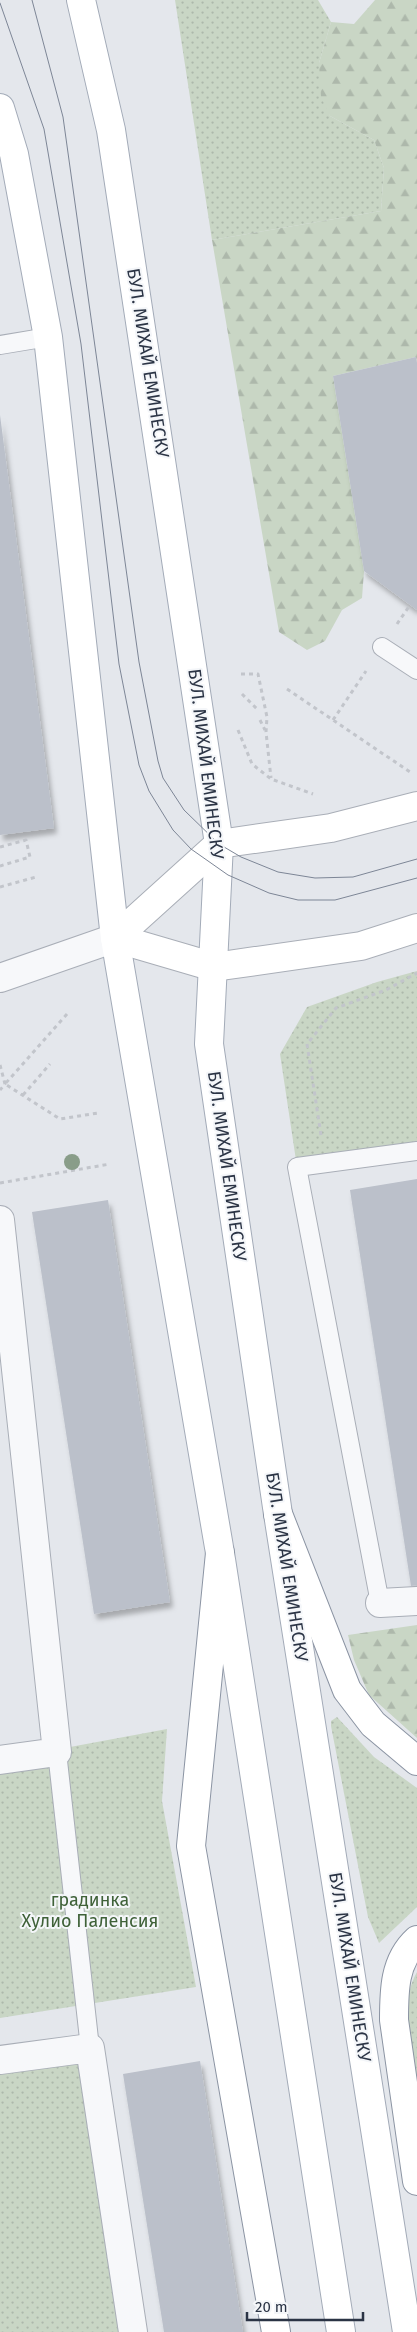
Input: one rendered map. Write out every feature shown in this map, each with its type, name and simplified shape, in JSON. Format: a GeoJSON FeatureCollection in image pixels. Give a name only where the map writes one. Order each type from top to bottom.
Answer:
{"type":"FeatureCollection","features":[{"type":"Feature","properties":{"kind":"main road","name":"БУЛ. МИХАЙ ЕМИНЕСКУ"},"geometry":{"type":"LineString","coordinates":[[80,0],[113,140],[220,844],[209,1044],[278,1514],[407,2332]]}},
{"type":"Feature","properties":{"kind":"main road"},"geometry":{"type":"LineString","coordinates":[[0,108],[7,156],[48,337],[115,938],[220,1553],[341,2332]]}},
{"type":"Feature","properties":{"kind":"main road"},"geometry":{"type":"LineString","coordinates":[[115,938],[220,844],[331,828],[417,806]]}},
{"type":"Feature","properties":{"kind":"main road"},"geometry":{"type":"LineString","coordinates":[[115,938],[214,967],[360,946],[417,928]]}},
{"type":"Feature","properties":{"kind":"main road"},"geometry":{"type":"LineString","coordinates":[[278,1514],[347,1690],[372,1724],[417,1761]]}},
{"type":"Feature","properties":{"kind":"main road"},"geometry":{"type":"LineString","coordinates":[[220,1553],[191,1846],[276,2332]]}},
{"type":"Feature","properties":{"kind":"main road"},"geometry":{"type":"LineString","coordinates":[[417,1940],[403,1959],[397,1975],[394,2020],[417,2181]]}},
{"type":"Feature","properties":{"kind":"street"},"geometry":{"type":"LineString","coordinates":[[0,978],[115,938]]}},
{"type":"Feature","properties":{"kind":"street"},"geometry":{"type":"LineString","coordinates":[[0,1220],[57,1752],[0,1760]]}},
{"type":"Feature","properties":{"kind":"street"},"geometry":{"type":"LineString","coordinates":[[380,1603],[417,1601]]}},
{"type":"Feature","properties":{"kind":"street"},"geometry":{"type":"LineString","coordinates":[[0,2060],[90,2048],[133,2332]]}},
{"type":"Feature","properties":{"kind":"lane"},"geometry":{"type":"LineString","coordinates":[[0,345],[48,337]]}},
{"type":"Feature","properties":{"kind":"lane"},"geometry":{"type":"LineString","coordinates":[[382,647],[417,670]]}},
{"type":"Feature","properties":{"kind":"lane"},"geometry":{"type":"LineString","coordinates":[[380,1603],[297,1167],[417,1151]]}},
{"type":"Feature","properties":{"kind":"lane"},"geometry":{"type":"LineString","coordinates":[[57,1752],[90,2048]]}},
{"type":"Feature","properties":{"kind":"path"},"geometry":{"type":"LineString","coordinates":[[394,630],[410,605]]}},
{"type":"Feature","properties":{"kind":"path"},"geometry":{"type":"LineString","coordinates":[[241,674],[258,674],[267,717],[266,732],[271,779]]}},
{"type":"Feature","properties":{"kind":"path"},"geometry":{"type":"LineString","coordinates":[[333,720],[358,684]]}},
{"type":"Feature","properties":{"kind":"path"},"geometry":{"type":"LineString","coordinates":[[287,689],[412,774]]}},
{"type":"Feature","properties":{"kind":"path"},"geometry":{"type":"LineString","coordinates":[[242,694],[257,709]]}},
{"type":"Feature","properties":{"kind":"path"},"geometry":{"type":"LineString","coordinates":[[260,720],[266,732]]}},
{"type":"Feature","properties":{"kind":"path"},"geometry":{"type":"LineString","coordinates":[[238,729],[252,764],[271,779],[317,795]]}},
{"type":"Feature","properties":{"kind":"path"},"geometry":{"type":"LineString","coordinates":[[0,847],[26,840],[30,857],[0,866]]}},
{"type":"Feature","properties":{"kind":"path"},"geometry":{"type":"LineString","coordinates":[[0,887],[36,877]]}},
{"type":"Feature","properties":{"kind":"path"},"geometry":{"type":"LineString","coordinates":[[326,1163],[307,1044],[336,1008],[386,990],[417,973]]}},
{"type":"Feature","properties":{"kind":"path"},"geometry":{"type":"LineString","coordinates":[[0,1090],[67,1014]]}},
{"type":"Feature","properties":{"kind":"path"},"geometry":{"type":"LineString","coordinates":[[23,1095],[50,1064]]}},
{"type":"Feature","properties":{"kind":"path"},"geometry":{"type":"LineString","coordinates":[[0,1065],[5,1084],[60,1119],[98,1113]]}},
{"type":"Feature","properties":{"kind":"path"},"geometry":{"type":"LineString","coordinates":[[0,1183],[110,1164]]}},
{"type":"Feature","properties":{"kind":"green space"},"geometry":{"type":"Polygon","coordinates":[[[175,0],[318,0],[331,22],[319,63],[330,116],[374,140],[384,168],[381,211],[212,240],[175,0]]]}},
{"type":"Feature","properties":{"kind":"green space"},"geometry":{"type":"Polygon","coordinates":[[[375,0],[417,0],[417,363],[416,357],[333,376],[364,571],[362,598],[342,610],[325,641],[307,650],[279,632],[212,240],[381,211],[384,168],[374,140],[330,116],[321,97],[319,63],[331,22],[354,24],[375,0]]]}},
{"type":"Feature","properties":{"kind":"green space"},"geometry":{"type":"Polygon","coordinates":[[[417,971],[417,1151],[297,1167],[280,1054],[307,1007],[377,982],[417,971]]]}},
{"type":"Feature","properties":{"kind":"green space"},"geometry":{"type":"Polygon","coordinates":[[[417,1625],[417,1738],[369,1695],[354,1660],[348,1635],[417,1625]]]}},
{"type":"Feature","properties":{"kind":"green space"},"geometry":{"type":"Polygon","coordinates":[[[337,1717],[374,1757],[417,1788],[417,1907],[379,1943],[368,1917],[331,1726],[331,1721],[337,1717]]]}},
{"type":"Feature","properties":{"kind":"green space","name":"градинка Хулио Паленсия"},"geometry":{"type":"Polygon","coordinates":[[[167,1729],[162,1801],[196,1987],[0,2018],[0,1760],[167,1729]]]}},
{"type":"Feature","properties":{"kind":"green space"},"geometry":{"type":"Polygon","coordinates":[[[417,1972],[417,2092],[407,2015],[411,1986],[417,1972]]]}},
{"type":"Feature","properties":{"kind":"green space"},"geometry":{"type":"Polygon","coordinates":[[[90,2048],[133,2332],[0,2332],[0,2060],[90,2048]]]}},
{"type":"Feature","properties":{"kind":"building"},"geometry":{"type":"Polygon","coordinates":[[[416,357],[417,610],[364,571],[333,376],[416,357]]]}},
{"type":"Feature","properties":{"kind":"building"},"geometry":{"type":"Polygon","coordinates":[[[0,415],[54,828],[0,835],[0,415]]]}},
{"type":"Feature","properties":{"kind":"building"},"geometry":{"type":"Polygon","coordinates":[[[417,1179],[417,1585],[411,1586],[350,1190],[417,1179]]]}},
{"type":"Feature","properties":{"kind":"building"},"geometry":{"type":"Polygon","coordinates":[[[108,1200],[170,1602],[94,1614],[32,1212],[108,1200]]]}},
{"type":"Feature","properties":{"kind":"building"},"geometry":{"type":"Polygon","coordinates":[[[200,2061],[243,2332],[164,2332],[123,2074],[200,2061]]]}},
{"type":"Feature","properties":{"kind":"tram line"},"geometry":{"type":"LineString","coordinates":[[32,0],[63,117],[139,662],[163,778],[184,810],[219,844],[241,857],[278,872],[315,878],[353,877],[417,859]]}},
{"type":"Feature","properties":{"kind":"tram line"},"geometry":{"type":"LineString","coordinates":[[0,3],[44,129],[81,344],[119,664],[139,765],[149,791],[173,830],[191,849],[228,875],[269,893],[298,900],[335,900],[417,878]]}}]}
